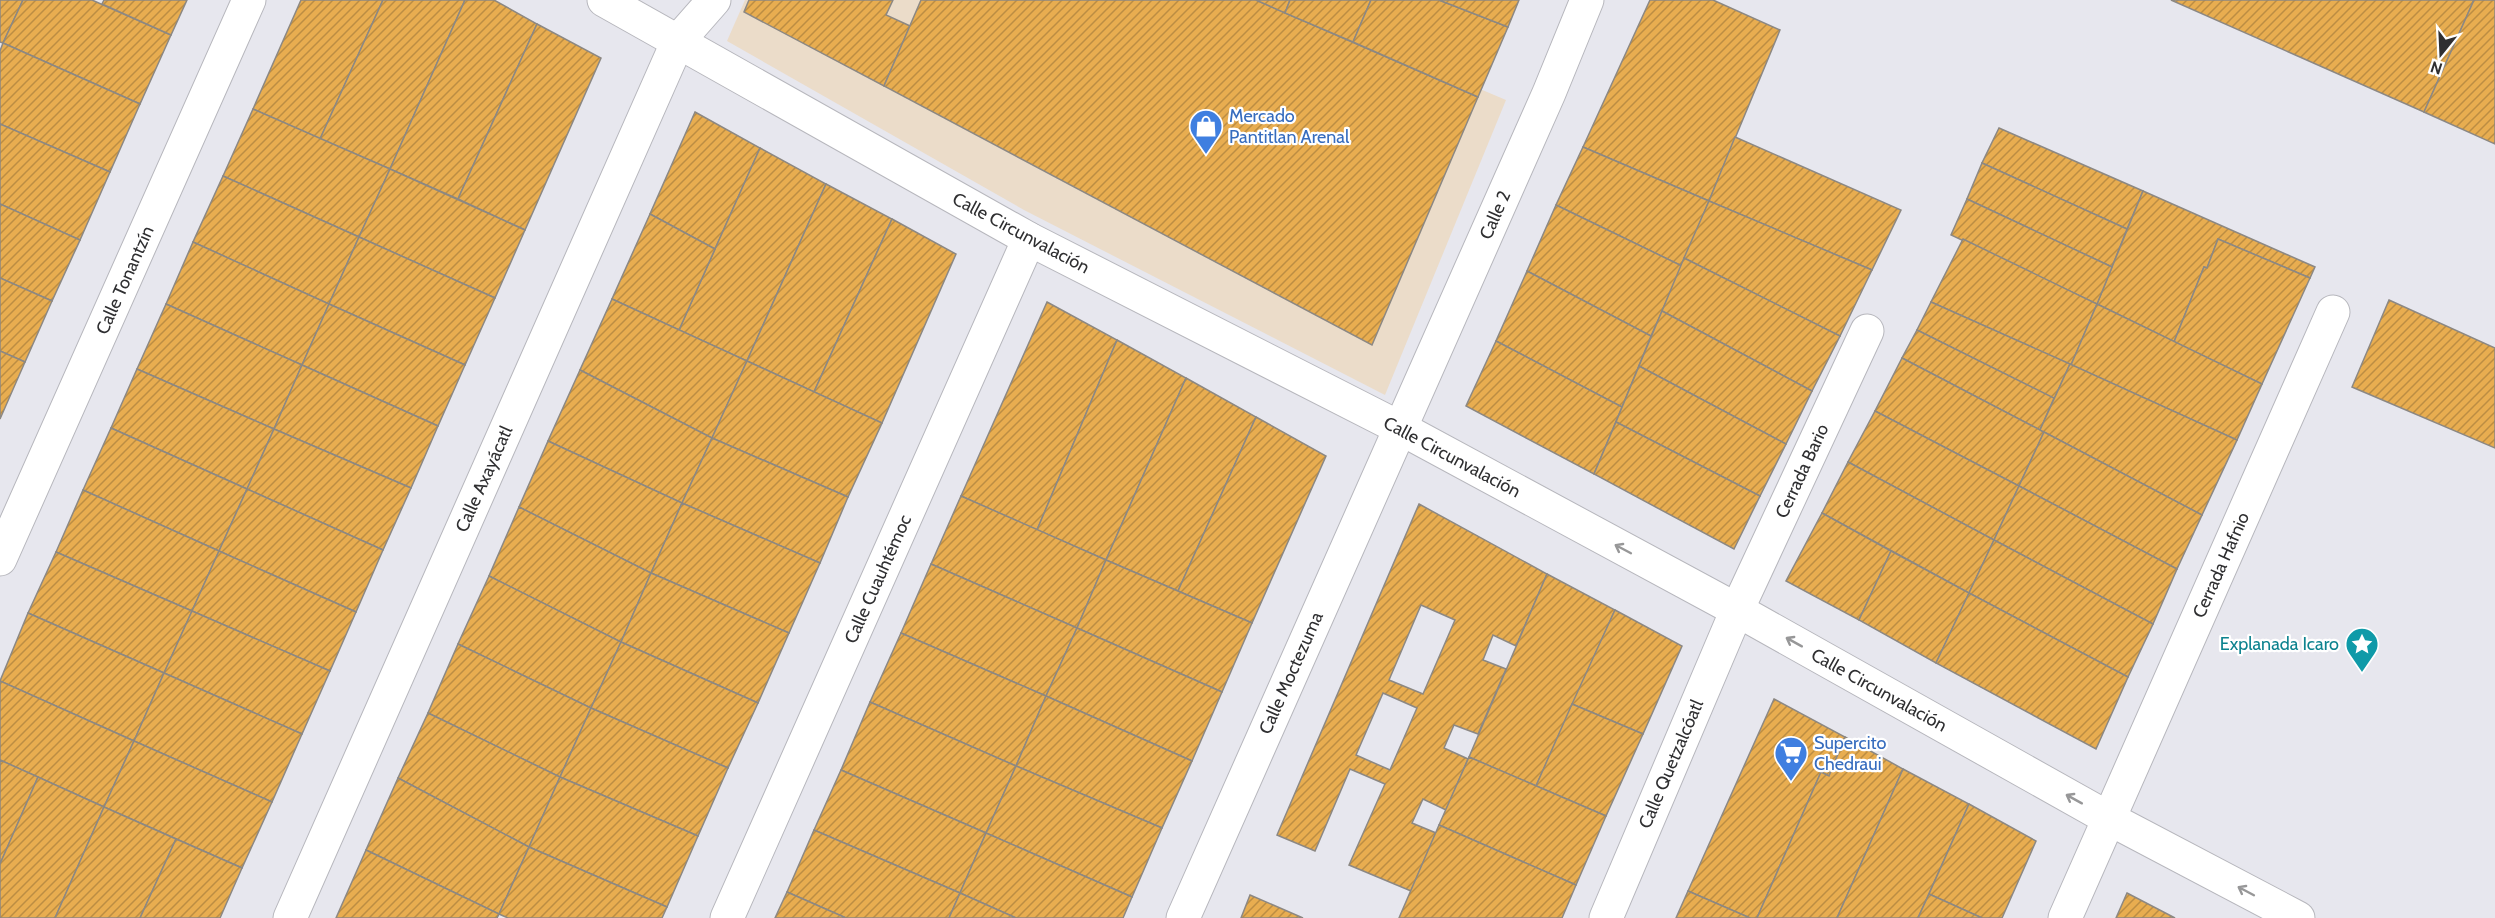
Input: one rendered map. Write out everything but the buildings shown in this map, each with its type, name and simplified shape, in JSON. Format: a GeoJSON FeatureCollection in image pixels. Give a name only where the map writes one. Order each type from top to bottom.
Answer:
{"type":"FeatureCollection","features":[{"type":"Feature","properties":{"kind":"street","name":"Calle Tonantzín"},"geometry":{"type":"LineString","coordinates":[[0,559],[249,0]]}},
{"type":"Feature","properties":{"kind":"street","name":"Calle Circunvalación"},"geometry":{"type":"LineString","coordinates":[[604,0],[1029,239],[1400,428],[1737,610],[2108,818],[2298,918]]}},
{"type":"Feature","properties":{"kind":"street","name":"Calle Axayácatl"},"geometry":{"type":"LineString","coordinates":[[290,918],[678,41],[714,0]]}},
{"type":"Feature","properties":{"kind":"street","name":"Calle 2"},"geometry":{"type":"LineString","coordinates":[[1400,428],[1549,93],[1587,0]]}},
{"type":"Feature","properties":{"kind":"street","name":"Calle Cuauhtémoc"},"geometry":{"type":"LineString","coordinates":[[727,918],[1029,239]]}},
{"type":"Feature","properties":{"kind":"street","name":"Cerrada Hafnio"},"geometry":{"type":"LineString","coordinates":[[2065,918],[2333,312]]}},
{"type":"Feature","properties":{"kind":"street","name":"Cerrada Bario"},"geometry":{"type":"LineString","coordinates":[[1737,610],[1867,332]]}},
{"type":"Feature","properties":{"kind":"street","name":"Calle Moctezuma"},"geometry":{"type":"LineString","coordinates":[[1183,918],[1400,428]]}},
{"type":"Feature","properties":{"kind":"street","name":"Calle Quetzalcóatl"},"geometry":{"type":"LineString","coordinates":[[1606,918],[1737,610]]}},
{"type":"Feature","properties":{"kind":"shaded area","name":"Mercado Pantitlan Arenal"},"geometry":{"type":"Polygon","coordinates":[[[745,0],[1270,0],[1506,100],[1385,395],[1024,210],[727,41],[745,0]]]}},
{"type":"Feature","properties":{"kind":"place","name":"Mercado Pantitlan Arenal"},"geometry":{"type":"Point","coordinates":[1206,155]}},
{"type":"Feature","properties":{"kind":"place","name":"Explanada Icaro"},"geometry":{"type":"Point","coordinates":[2362,673]}},
{"type":"Feature","properties":{"kind":"place","name":"Supercito Chedraui"},"geometry":{"type":"Point","coordinates":[1791,782]}}]}
